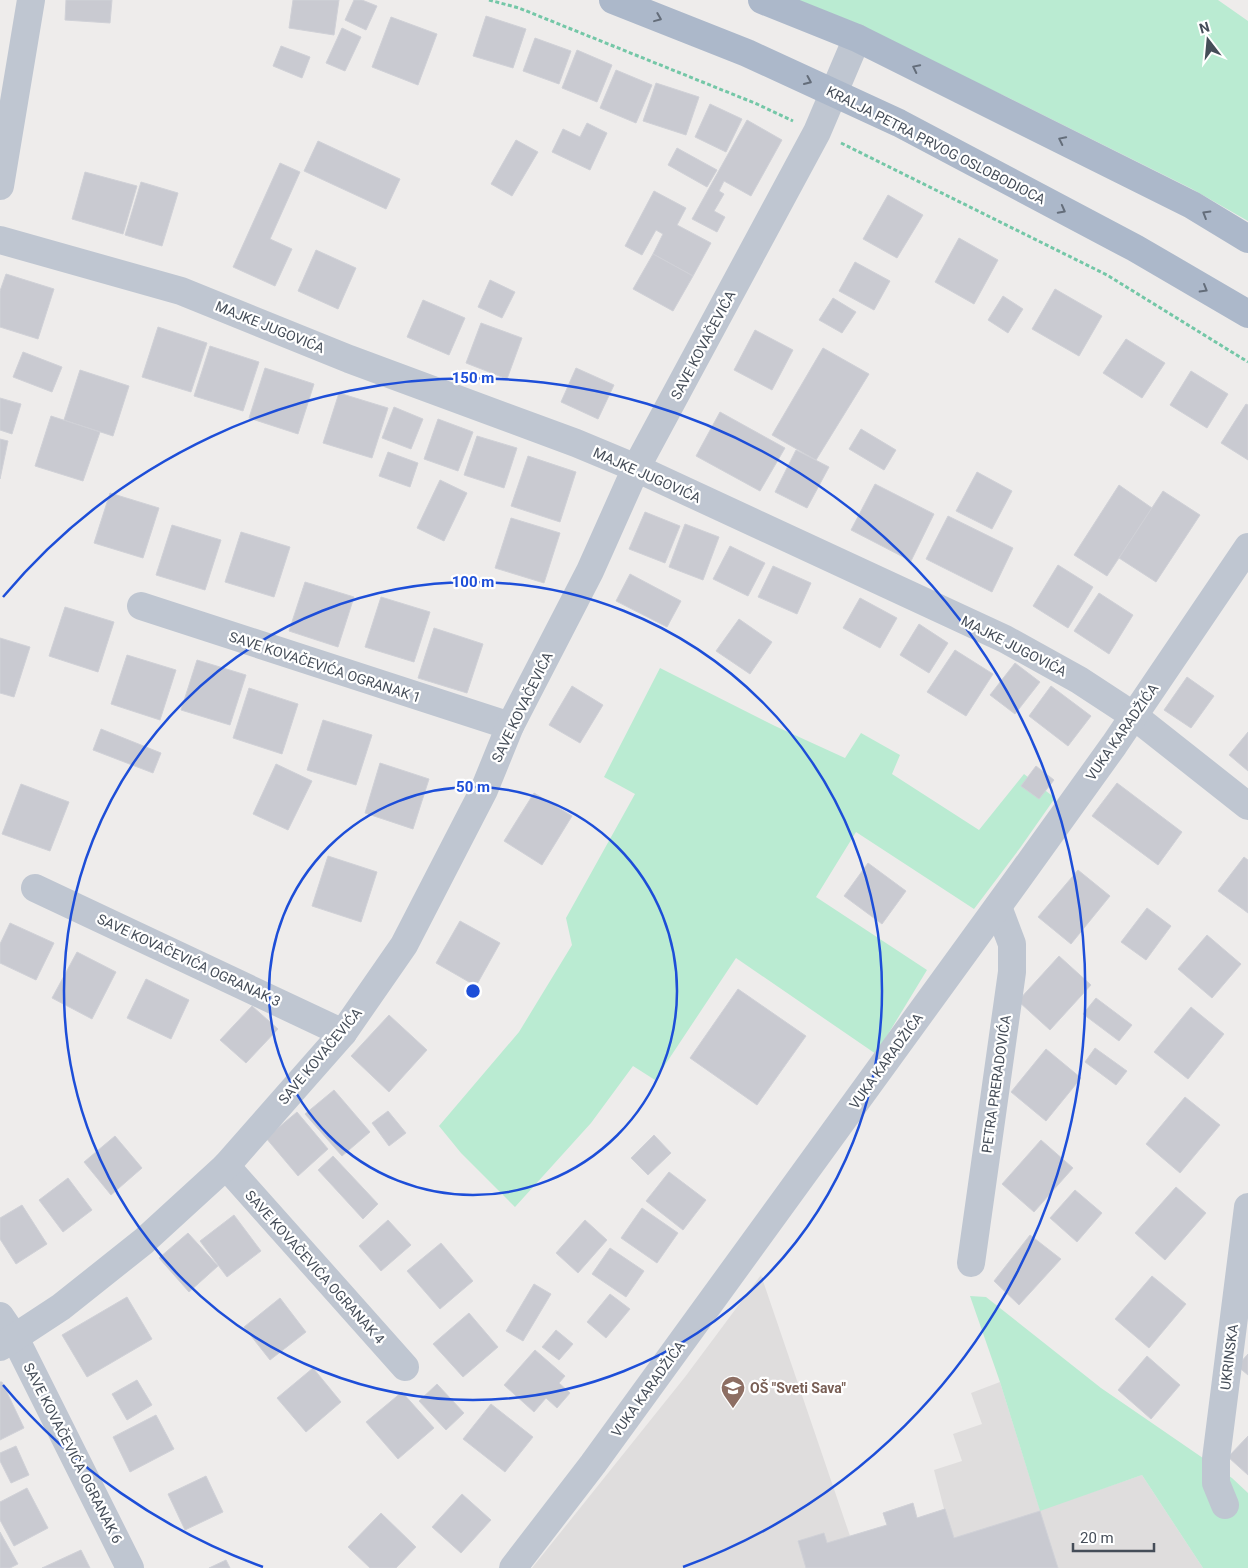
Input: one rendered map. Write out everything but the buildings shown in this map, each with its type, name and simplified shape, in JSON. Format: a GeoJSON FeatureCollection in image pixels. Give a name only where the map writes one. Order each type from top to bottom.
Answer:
{"type":"FeatureCollection","features":[{"type":"Feature","properties":{"kind":"main road","name":"KRALJA PETRA PRVOG OSLOBODIOCA"},"geometry":{"type":"LineString","coordinates":[[613,0],[747,53],[899,123],[1135,248],[1248,314]]}},
{"type":"Feature","properties":{"kind":"main road"},"geometry":{"type":"LineString","coordinates":[[762,0],[856,38],[1192,205],[1248,239]]}},
{"type":"Feature","properties":{"kind":"street"},"geometry":{"type":"LineString","coordinates":[[0,186],[31,0]]}},
{"type":"Feature","properties":{"kind":"street","name":"SAVE KOVAČEVIĆA"},"geometry":{"type":"LineString","coordinates":[[5,1334],[61,1307],[144,1241],[226,1166],[343,1033],[404,945],[484,790],[510,726],[590,571],[636,468],[817,132],[856,38]]}},
{"type":"Feature","properties":{"kind":"street","name":"MAJKE JUGOVIĆA"},"geometry":{"type":"LineString","coordinates":[[0,240],[181,291],[349,359],[576,443],[636,468],[1005,639],[1079,680],[1134,716],[1248,806]]}},
{"type":"Feature","properties":{"kind":"street","name":"VUKA KARADŽIĆA"},"geometry":{"type":"LineString","coordinates":[[513,1568],[593,1464],[998,907],[1134,716],[1248,547]]}},
{"type":"Feature","properties":{"kind":"street","name":"SAVE KOVAČEVIĆA OGRANAK 1"},"geometry":{"type":"LineString","coordinates":[[140,606],[510,726]]}},
{"type":"Feature","properties":{"kind":"street","name":"SAVE KOVAČEVIĆA OGRANAK 3"},"geometry":{"type":"LineString","coordinates":[[35,888],[343,1033]]}},
{"type":"Feature","properties":{"kind":"street","name":"PETRA PRERADOVIĆA"},"geometry":{"type":"LineString","coordinates":[[971,1263],[1012,972],[1012,944],[998,907]]}},
{"type":"Feature","properties":{"kind":"street","name":"SAVE KOVAČEVIĆA OGRANAK 4"},"geometry":{"type":"LineString","coordinates":[[226,1166],[405,1367]]}},
{"type":"Feature","properties":{"kind":"street","name":"UKRINSKA"},"geometry":{"type":"LineString","coordinates":[[1225,1505],[1216,1483],[1216,1459],[1248,1207]]}},
{"type":"Feature","properties":{"kind":"street","name":"SAVE KOVAČEVIĆA OGRANAK 6"},"geometry":{"type":"LineString","coordinates":[[5,1334],[130,1568]]}},
{"type":"Feature","properties":{"kind":"path"},"geometry":{"type":"LineString","coordinates":[[489,0],[519,8],[757,104],[817,132],[1107,275],[1248,362]]}},
{"type":"Feature","properties":{"kind":"shaded area","name":"OŠ \"Sveti Sava\""},"geometry":{"type":"Polygon","coordinates":[[[761,1275],[850,1536],[887,1525],[883,1513],[913,1503],[917,1518],[944,1509],[934,1470],[962,1461],[953,1434],[982,1424],[971,1393],[1000,1382],[1040,1510],[1142,1475],[1203,1568],[532,1568],[685,1377],[761,1275]]]}},
{"type":"Feature","properties":{"kind":"green space"},"geometry":{"type":"Polygon","coordinates":[[[789,0],[1218,0],[1248,21],[1248,221],[1192,189],[1005,96],[789,0]]]}},
{"type":"Feature","properties":{"kind":"green space"},"geometry":{"type":"Polygon","coordinates":[[[660,668],[775,726],[845,758],[861,733],[900,755],[892,774],[979,830],[1024,774],[1055,798],[974,909],[856,832],[816,897],[927,970],[876,1054],[736,958],[655,1080],[633,1066],[591,1123],[515,1207],[461,1153],[439,1126],[519,1032],[572,945],[566,918],[635,794],[604,777],[660,668]]]}},
{"type":"Feature","properties":{"kind":"green space"},"geometry":{"type":"Polygon","coordinates":[[[970,1296],[986,1297],[1101,1388],[1232,1478],[1248,1493],[1248,1568],[1203,1568],[1142,1475],[1040,1511],[1000,1382],[970,1296]]]}},
{"type":"Feature","properties":{"kind":"place","name":"OŠ \"Sveti Sava\""},"geometry":{"type":"Point","coordinates":[733,1409]}}]}
